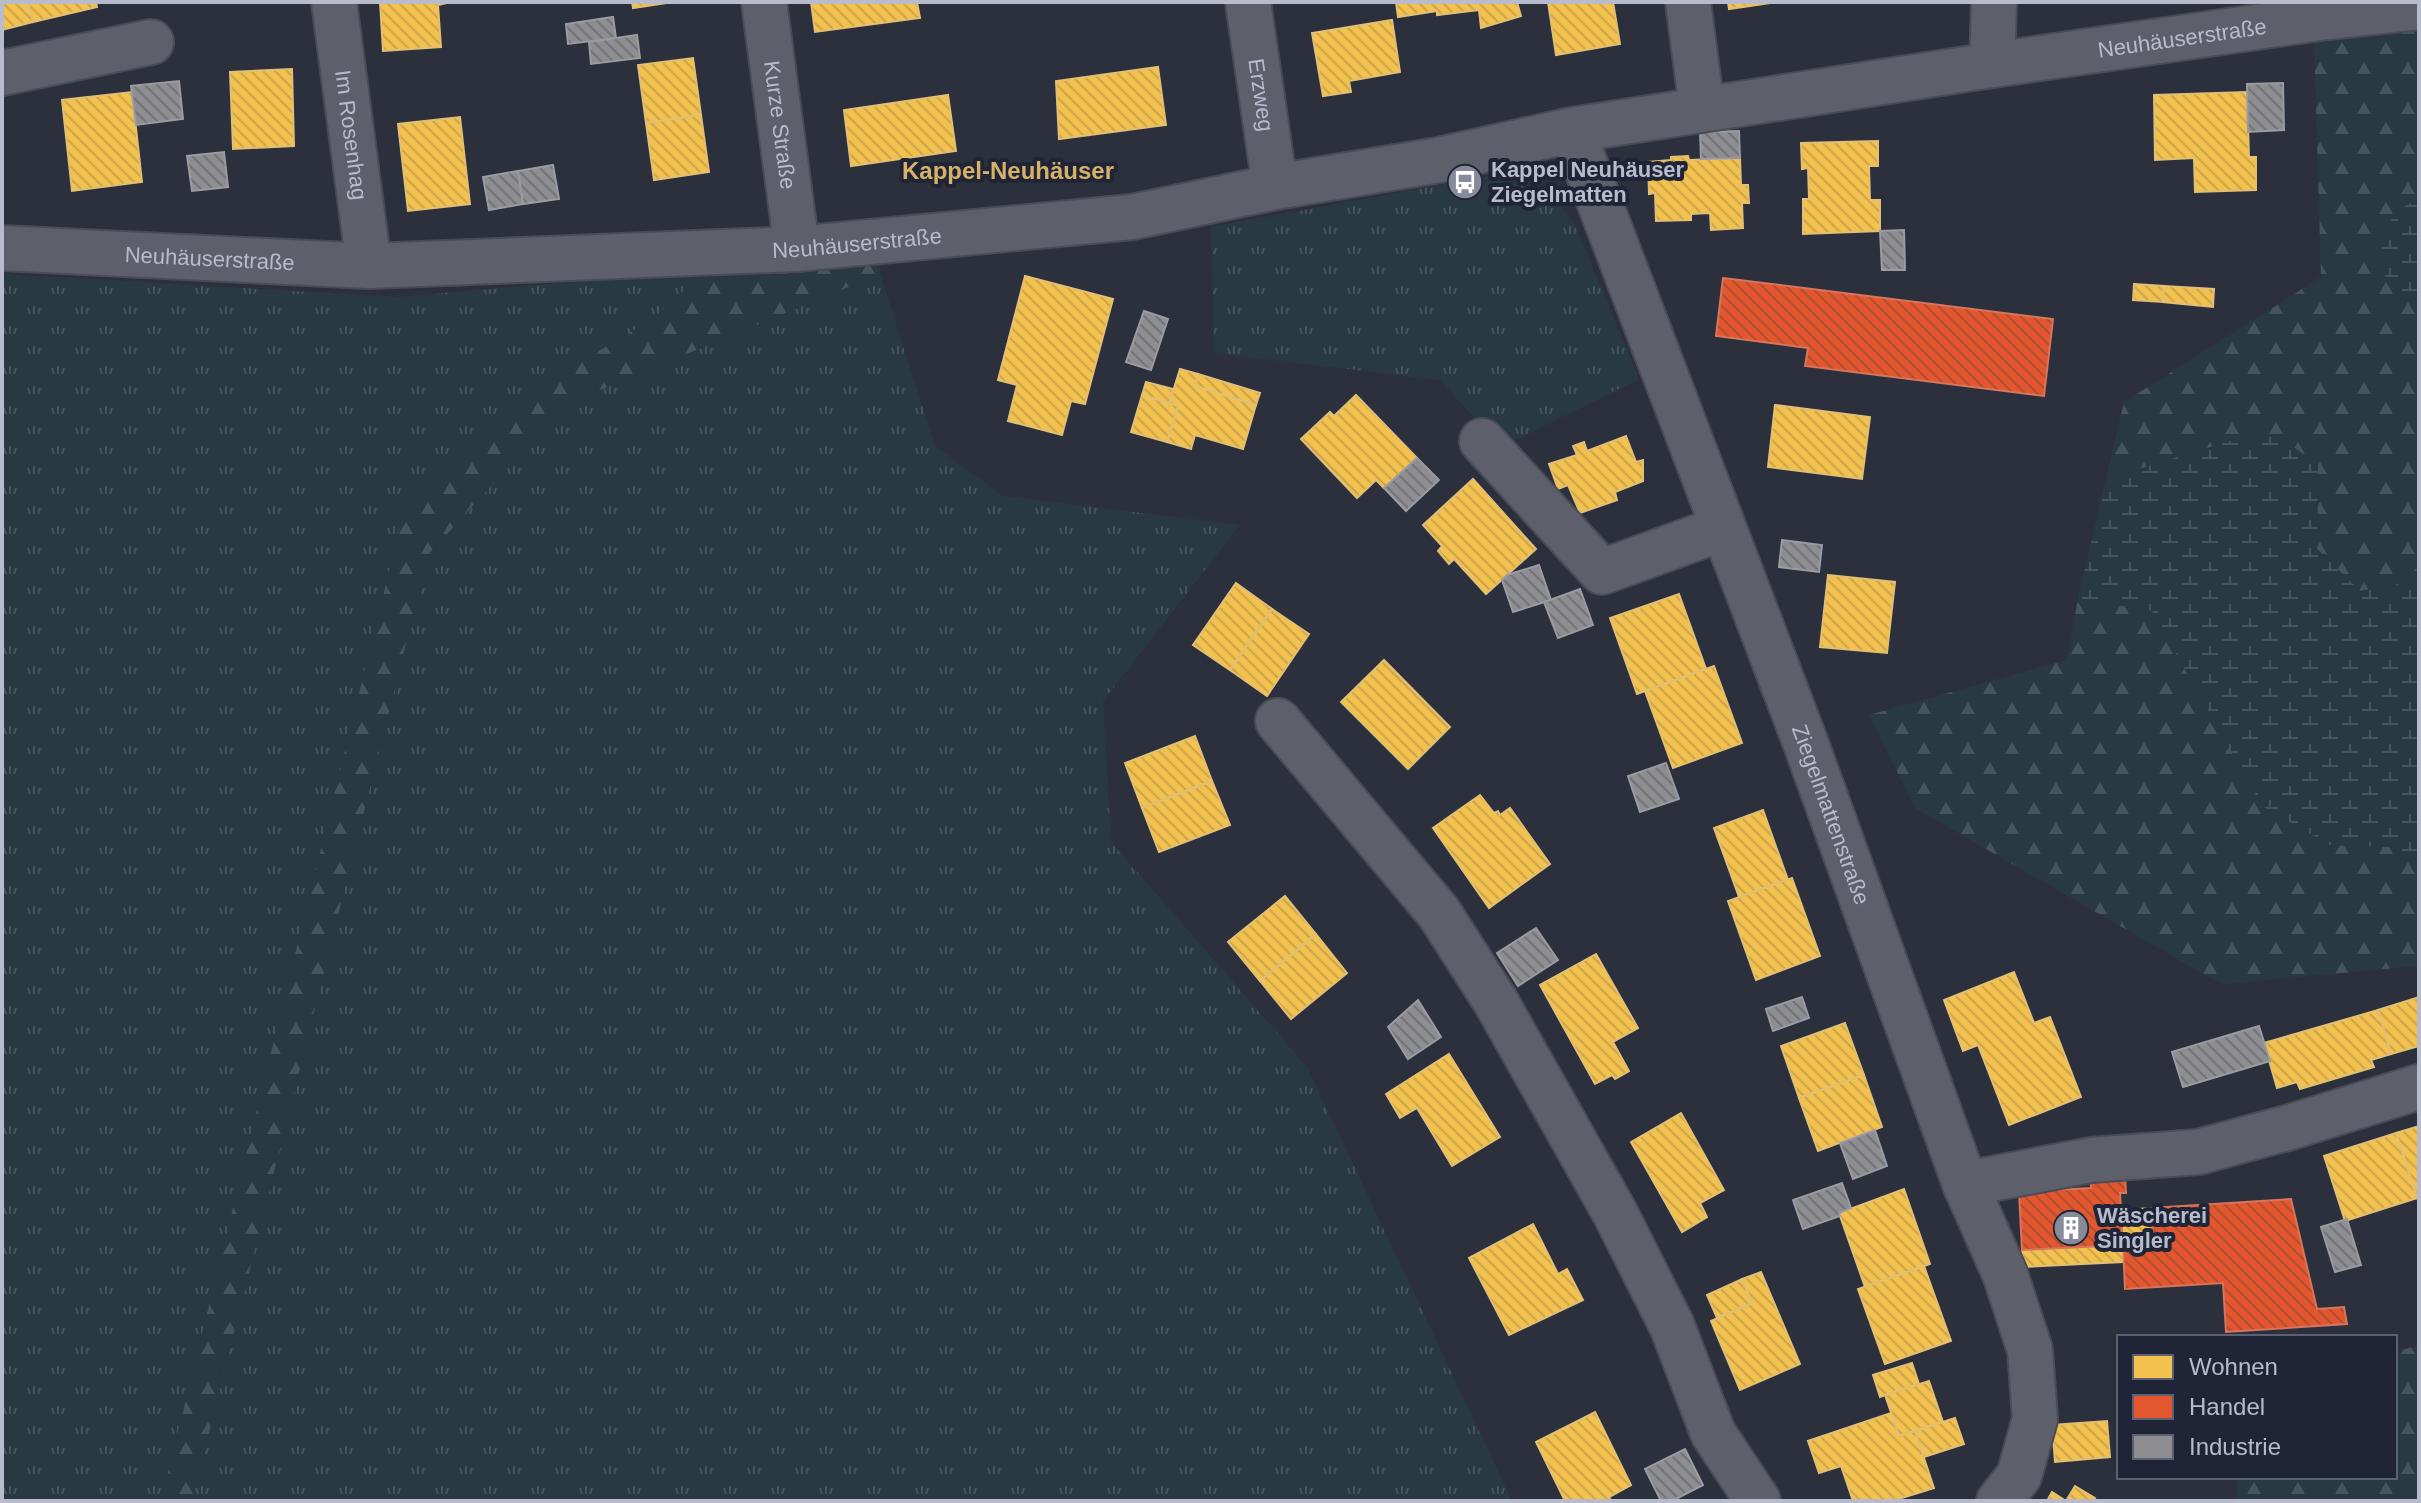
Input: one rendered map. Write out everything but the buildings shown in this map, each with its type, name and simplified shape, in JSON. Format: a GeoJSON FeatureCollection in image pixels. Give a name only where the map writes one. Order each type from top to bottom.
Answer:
{"type":"FeatureCollection","features":[{"type":"Feature","properties":{"kind":"street","name":"Im Rosenhag"},"geometry":{"type":"LineString","coordinates":[[334,2],[369,266]]}},
{"type":"Feature","properties":{"kind":"street","name":"Kurze Straße"},"geometry":{"type":"LineString","coordinates":[[764,2],[797,249]]}},
{"type":"Feature","properties":{"kind":"street","name":"Erzweg"},"geometry":{"type":"LineString","coordinates":[[1248,2],[1275,187]]}},
{"type":"Feature","properties":{"kind":"street"},"geometry":{"type":"LineString","coordinates":[[1688,2],[1702,109]]}},
{"type":"Feature","properties":{"kind":"street"},"geometry":{"type":"LineString","coordinates":[[1992,65],[1994,2]]}},
{"type":"Feature","properties":{"kind":"street","name":"Neuhäuserstraße"},"geometry":{"type":"LineString","coordinates":[[2,248],[369,266],[685,256],[797,249],[1132,217],[1275,187],[1439,160],[1572,130],[1992,65],[2320,18],[2419,7]]}},
{"type":"Feature","properties":{"kind":"street"},"geometry":{"type":"LineString","coordinates":[[2,73],[151,42]]}},
{"type":"Feature","properties":{"kind":"street","name":"Ziegelmattenstraße"},"geometry":{"type":"LineString","coordinates":[[1572,130],[1806,744],[1965,1184],[2005,1274],[2030,1350],[2035,1419],[2019,1476],[1999,1501]]}},
{"type":"Feature","properties":{"kind":"street"},"geometry":{"type":"LineString","coordinates":[[1482,441],[1602,572],[1723,528]]}},
{"type":"Feature","properties":{"kind":"street"},"geometry":{"type":"LineString","coordinates":[[1278,721],[1439,913],[1496,1002],[1615,1213],[1665,1311],[1713,1433],[1758,1501]]}},
{"type":"Feature","properties":{"kind":"street"},"geometry":{"type":"LineString","coordinates":[[1965,1184],[2091,1160],[2198,1152],[2419,1087]]}},
{"type":"Feature","properties":{"kind":"green space"},"geometry":{"type":"Polygon","coordinates":[[[2419,30],[2419,199],[2397,210],[2387,281],[2419,308],[2419,566],[2396,585],[2360,591],[2317,549],[2318,465],[2106,479],[2124,402],[2321,277],[2314,40],[2419,30]]]}},
{"type":"Feature","properties":{"kind":"green space"},"geometry":{"type":"Polygon","coordinates":[[[1500,174],[1550,194],[1574,223],[1639,379],[1501,447],[1440,380],[1214,353],[1211,227],[1500,174]]]}},
{"type":"Feature","properties":{"kind":"green space"},"geometry":{"type":"Polygon","coordinates":[[[2419,199],[2419,308],[2387,281],[2374,248],[2397,210],[2419,199]]]}},
{"type":"Feature","properties":{"kind":"green space"},"geometry":{"type":"Polygon","coordinates":[[[880,258],[880,274],[566,404],[428,555],[192,1501],[161,1501],[405,506],[425,483],[548,381],[651,320],[707,270],[880,258]]]}},
{"type":"Feature","properties":{"kind":"green space"},"geometry":{"type":"Polygon","coordinates":[[[707,270],[651,320],[547,381],[405,506],[161,1501],[2,1501],[2,274],[398,297],[707,270]]]}},
{"type":"Feature","properties":{"kind":"green space"},"geometry":{"type":"Polygon","coordinates":[[[880,274],[935,446],[1003,496],[1240,525],[1103,701],[1111,842],[1307,1067],[1512,1501],[192,1501],[428,555],[566,404],[880,274]]]}},
{"type":"Feature","properties":{"kind":"green space"},"geometry":{"type":"Polygon","coordinates":[[[2246,436],[2280,437],[2318,465],[2317,549],[2360,591],[2396,585],[2419,566],[2419,871],[2392,847],[2330,845],[2262,806],[2152,611],[2078,598],[2106,479],[2246,436]]]}},
{"type":"Feature","properties":{"kind":"green space"},"geometry":{"type":"Polygon","coordinates":[[[2078,598],[2152,611],[2262,806],[2330,845],[2392,847],[2419,871],[2419,966],[2221,984],[1915,808],[1869,715],[2067,660],[2078,598]]]}},
{"type":"Feature","properties":{"kind":"green space"},"geometry":{"type":"Polygon","coordinates":[[[2419,1345],[2419,1501],[2236,1501],[2238,1479],[2397,1479],[2397,1351],[2419,1345]]]}},
{"type":"Feature","properties":{"kind":"place","name":"Kappel Neuhäuser Ziegelmatten"},"geometry":{"type":"Point","coordinates":[1465,182]}},
{"type":"Feature","properties":{"kind":"place","name":"Wäscherei Singler"},"geometry":{"type":"Point","coordinates":[2071,1228]}},
{"type":"Feature","properties":{"kind":"district","name":"Kappel-Neuhäuser"},"geometry":{"type":"Point","coordinates":[1008,170]}}]}
